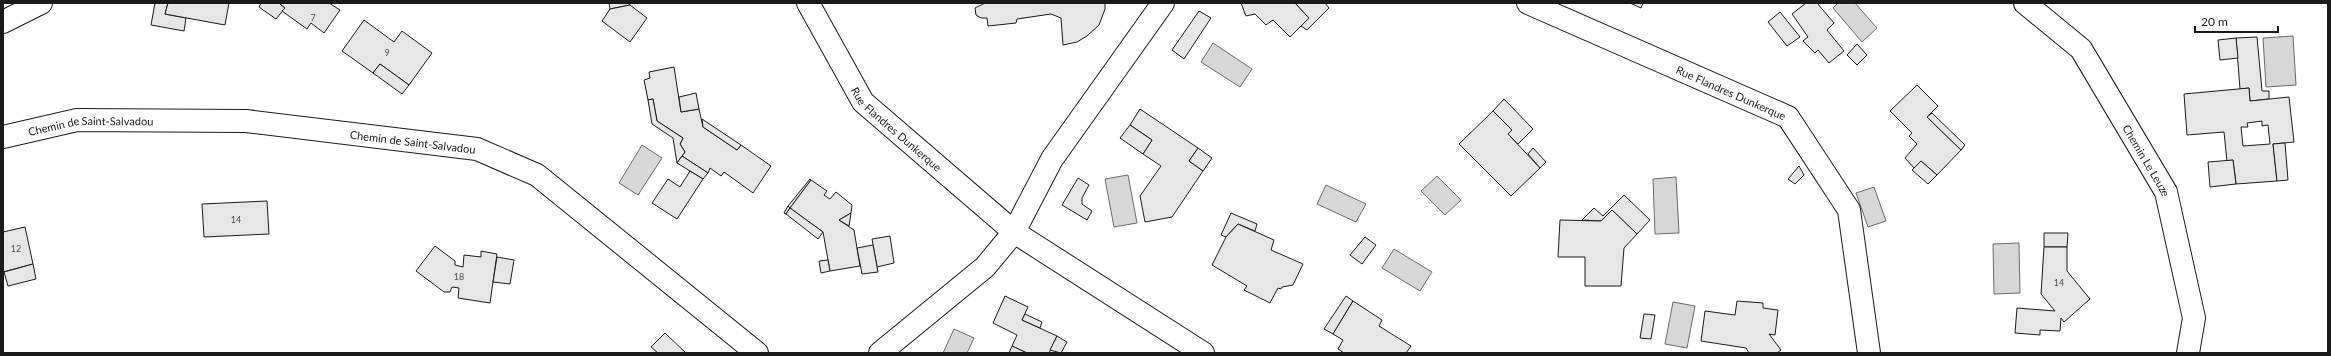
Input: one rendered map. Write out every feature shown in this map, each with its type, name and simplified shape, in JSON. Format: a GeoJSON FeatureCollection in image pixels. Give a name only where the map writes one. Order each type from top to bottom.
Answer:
{"type":"FeatureCollection","features":[{"type":"Feature","properties":{"kind":"street"},"geometry":{"type":"LineString","coordinates":[[3,22],[41,3]]}},
{"type":"Feature","properties":{"kind":"street","name":"Rue Flandres Dunkerque"},"geometry":{"type":"LineString","coordinates":[[808,3],[863,102],[1014,232],[1203,353]]}},
{"type":"Feature","properties":{"kind":"street"},"geometry":{"type":"LineString","coordinates":[[880,353],[985,267],[1014,232],[1052,159],[1163,3]]}},
{"type":"Feature","properties":{"kind":"street","name":"Rue Flandres Dunkerque"},"geometry":{"type":"LineString","coordinates":[[1528,3],[1788,117],[1849,210],[1868,353]]}},
{"type":"Feature","properties":{"kind":"street","name":"Chemin Le Leuze"},"geometry":{"type":"LineString","coordinates":[[2025,3],[2081,48],[2166,192],[2194,318],[2188,353]]}},
{"type":"Feature","properties":{"kind":"street","name":"Chemin de Saint-Salvadou"},"geometry":{"type":"LineString","coordinates":[[3,138],[77,120],[246,121],[477,149],[536,175],[757,353]]}},
{"type":"Feature","properties":{"kind":"shaded area"},"geometry":{"type":"Polygon","coordinates":[[[1838,3],[1855,3],[1877,28],[1862,42],[1833,8],[1838,3]]]}},
{"type":"Feature","properties":{"kind":"shaded area"},"geometry":{"type":"Polygon","coordinates":[[[2293,36],[2296,85],[2266,87],[2263,38],[2293,36]]]}},
{"type":"Feature","properties":{"kind":"shaded area"},"geometry":{"type":"Polygon","coordinates":[[[1213,43],[1252,69],[1240,87],[1201,62],[1213,43]]]}},
{"type":"Feature","properties":{"kind":"shaded area"},"geometry":{"type":"Polygon","coordinates":[[[642,145],[662,158],[638,195],[619,183],[642,145]]]}},
{"type":"Feature","properties":{"kind":"shaded area"},"geometry":{"type":"Polygon","coordinates":[[[1128,175],[1137,223],[1114,227],[1105,179],[1128,175]]]}},
{"type":"Feature","properties":{"kind":"shaded area"},"geometry":{"type":"Polygon","coordinates":[[[1437,176],[1461,200],[1445,215],[1421,191],[1437,176]]]}},
{"type":"Feature","properties":{"kind":"shaded area"},"geometry":{"type":"Polygon","coordinates":[[[1676,177],[1679,233],[1655,234],[1653,179],[1676,177]]]}},
{"type":"Feature","properties":{"kind":"shaded area"},"geometry":{"type":"Polygon","coordinates":[[[1326,185],[1366,204],[1356,222],[1317,204],[1326,185]]]}},
{"type":"Feature","properties":{"kind":"shaded area"},"geometry":{"type":"Polygon","coordinates":[[[1874,187],[1886,221],[1868,227],[1856,193],[1874,187]]]}},
{"type":"Feature","properties":{"kind":"shaded area"},"geometry":{"type":"Polygon","coordinates":[[[2019,243],[2020,293],[1994,294],[1993,244],[2019,243]]]}},
{"type":"Feature","properties":{"kind":"shaded area"},"geometry":{"type":"Polygon","coordinates":[[[1394,249],[1432,272],[1420,291],[1382,268],[1394,249]]]}},
{"type":"Feature","properties":{"kind":"shaded area"},"geometry":{"type":"Polygon","coordinates":[[[1673,302],[1695,306],[1687,348],[1665,344],[1673,302]]]}},
{"type":"Feature","properties":{"kind":"shaded area"},"geometry":{"type":"Polygon","coordinates":[[[954,329],[974,338],[967,353],[943,353],[954,329]]]}},
{"type":"Feature","properties":{"kind":"building"},"geometry":{"type":"Polygon","coordinates":[[[155,3],[168,3],[165,14],[186,18],[184,31],[151,25],[155,3]]]}},
{"type":"Feature","properties":{"kind":"building"},"geometry":{"type":"Polygon","coordinates":[[[168,3],[229,3],[225,25],[165,14],[168,3]]]}},
{"type":"Feature","properties":{"kind":"building"},"geometry":{"type":"Polygon","coordinates":[[[261,3],[279,3],[285,8],[276,19],[259,7],[261,3]]]}},
{"type":"Feature","properties":{"kind":"building"},"geometry":{"type":"Polygon","coordinates":[[[279,3],[329,3],[340,10],[324,33],[311,23],[307,29],[282,11],[285,8],[279,3]]]}},
{"type":"Feature","properties":{"kind":"building"},"geometry":{"type":"Polygon","coordinates":[[[609,3],[629,3],[630,5],[610,9],[609,3]]]}},
{"type":"Feature","properties":{"kind":"building"},"geometry":{"type":"Polygon","coordinates":[[[985,3],[1105,3],[1105,9],[1099,25],[1087,36],[1077,42],[1063,45],[1061,18],[1051,14],[1017,19],[1016,23],[988,26],[987,18],[981,18],[976,15],[975,8],[985,3]]]}},
{"type":"Feature","properties":{"kind":"building"},"geometry":{"type":"Polygon","coordinates":[[[1241,3],[1295,3],[1309,18],[1290,37],[1273,20],[1266,25],[1255,14],[1246,16],[1241,3]]]}},
{"type":"Feature","properties":{"kind":"building"},"geometry":{"type":"Polygon","coordinates":[[[1295,3],[1325,3],[1329,8],[1307,30],[1301,26],[1309,18],[1295,3]]]}},
{"type":"Feature","properties":{"kind":"building"},"geometry":{"type":"Polygon","coordinates":[[[1630,3],[1643,3],[1641,8],[1630,3]]]}},
{"type":"Feature","properties":{"kind":"building"},"geometry":{"type":"Polygon","coordinates":[[[1806,3],[1817,3],[1834,23],[1827,30],[1844,51],[1829,63],[1818,50],[1815,53],[1803,41],[1808,37],[1792,14],[1806,3]]]}},
{"type":"Feature","properties":{"kind":"building"},"geometry":{"type":"Polygon","coordinates":[[[630,5],[647,18],[630,42],[602,21],[610,9],[630,5]]]}},
{"type":"Feature","properties":{"kind":"building"},"geometry":{"type":"Polygon","coordinates":[[[1199,11],[1211,18],[1184,59],[1172,50],[1199,11]]]}},
{"type":"Feature","properties":{"kind":"building"},"geometry":{"type":"Polygon","coordinates":[[[1780,12],[1800,37],[1787,46],[1768,22],[1780,12]]]}},
{"type":"Feature","properties":{"kind":"building"},"geometry":{"type":"Polygon","coordinates":[[[364,20],[394,42],[402,31],[432,53],[409,85],[380,64],[373,73],[342,51],[364,20]]]}},
{"type":"Feature","properties":{"kind":"building"},"geometry":{"type":"Polygon","coordinates":[[[2257,37],[2262,91],[2269,91],[2269,99],[2250,101],[2249,88],[2240,89],[2236,38],[2257,37]]]}},
{"type":"Feature","properties":{"kind":"building"},"geometry":{"type":"Polygon","coordinates":[[[2236,38],[2238,58],[2220,60],[2218,40],[2236,38]]]}},
{"type":"Feature","properties":{"kind":"building"},"geometry":{"type":"Polygon","coordinates":[[[1857,44],[1867,55],[1857,65],[1847,55],[1857,44]]]}},
{"type":"Feature","properties":{"kind":"building"},"geometry":{"type":"Polygon","coordinates":[[[380,64],[409,85],[402,94],[373,73],[380,64]]]}},
{"type":"Feature","properties":{"kind":"building"},"geometry":{"type":"Polygon","coordinates":[[[674,67],[681,112],[699,109],[703,127],[737,150],[741,145],[771,166],[753,193],[724,172],[721,176],[710,168],[708,173],[682,156],[685,152],[680,144],[683,138],[657,121],[653,99],[648,100],[644,80],[650,78],[649,72],[674,67]]]}},
{"type":"Feature","properties":{"kind":"building"},"geometry":{"type":"Polygon","coordinates":[[[1917,85],[1938,106],[1927,117],[1961,150],[1937,175],[1921,161],[1914,168],[1905,158],[1917,144],[1909,136],[1912,133],[1890,111],[1917,85]]]}},
{"type":"Feature","properties":{"kind":"building"},"geometry":{"type":"Polygon","coordinates":[[[2249,88],[2250,101],[2289,97],[2294,142],[2273,144],[2277,181],[2236,184],[2233,160],[2227,161],[2224,132],[2187,135],[2184,94],[2249,88]],[[2262,121],[2247,123],[2248,127],[2241,127],[2243,146],[2270,144],[2268,125],[2262,126],[2262,121]]]}},
{"type":"Feature","properties":{"kind":"building"},"geometry":{"type":"Polygon","coordinates":[[[696,93],[699,109],[681,112],[679,97],[696,93]]]}},
{"type":"Feature","properties":{"kind":"building"},"geometry":{"type":"Polygon","coordinates":[[[653,99],[657,121],[683,138],[680,144],[685,152],[677,163],[673,138],[652,124],[648,100],[653,99]]]}},
{"type":"Feature","properties":{"kind":"building"},"geometry":{"type":"Polygon","coordinates":[[[1504,99],[1533,129],[1518,144],[1508,134],[1512,130],[1493,111],[1504,99]]]}},
{"type":"Feature","properties":{"kind":"building"},"geometry":{"type":"Polygon","coordinates":[[[1140,109],[1198,148],[1189,161],[1203,171],[1172,217],[1145,222],[1140,196],[1161,166],[1143,154],[1152,140],[1130,125],[1140,109]]]}},
{"type":"Feature","properties":{"kind":"building"},"geometry":{"type":"Polygon","coordinates":[[[1493,111],[1512,130],[1508,134],[1540,168],[1511,196],[1459,144],[1493,111]]]}},
{"type":"Feature","properties":{"kind":"building"},"geometry":{"type":"Polygon","coordinates":[[[1932,113],[1965,145],[1961,150],[1927,117],[1932,113]]]}},
{"type":"Feature","properties":{"kind":"building"},"geometry":{"type":"Polygon","coordinates":[[[702,119],[741,145],[737,150],[703,127],[702,119]]]}},
{"type":"Feature","properties":{"kind":"building"},"geometry":{"type":"Polygon","coordinates":[[[1130,125],[1152,140],[1143,154],[1120,138],[1130,125]]]}},
{"type":"Feature","properties":{"kind":"building"},"geometry":{"type":"Polygon","coordinates":[[[2285,143],[2288,180],[2277,181],[2273,144],[2285,143]]]}},
{"type":"Feature","properties":{"kind":"building"},"geometry":{"type":"Polygon","coordinates":[[[1198,148],[1212,158],[1203,171],[1189,161],[1198,148]]]}},
{"type":"Feature","properties":{"kind":"building"},"geometry":{"type":"Polygon","coordinates":[[[1533,148],[1546,162],[1540,168],[1528,154],[1533,148]]]}},
{"type":"Feature","properties":{"kind":"building"},"geometry":{"type":"Polygon","coordinates":[[[682,156],[708,173],[703,179],[677,163],[682,156]]]}},
{"type":"Feature","properties":{"kind":"building"},"geometry":{"type":"Polygon","coordinates":[[[2233,160],[2236,184],[2210,187],[2208,162],[2233,160]]]}},
{"type":"Feature","properties":{"kind":"building"},"geometry":{"type":"Polygon","coordinates":[[[1921,161],[1937,175],[1928,184],[1912,170],[1921,161]]]}},
{"type":"Feature","properties":{"kind":"building"},"geometry":{"type":"Polygon","coordinates":[[[1799,166],[1804,175],[1795,184],[1788,179],[1799,166]]]}},
{"type":"Feature","properties":{"kind":"building"},"geometry":{"type":"Polygon","coordinates":[[[690,171],[703,179],[677,219],[652,203],[668,179],[680,187],[690,171]]]}},
{"type":"Feature","properties":{"kind":"building"},"geometry":{"type":"Polygon","coordinates":[[[1078,178],[1089,185],[1082,198],[1082,204],[1092,211],[1087,220],[1062,205],[1078,178]]]}},
{"type":"Feature","properties":{"kind":"building"},"geometry":{"type":"Polygon","coordinates":[[[810,179],[811,180],[790,208],[788,206],[810,179]]]}},
{"type":"Feature","properties":{"kind":"building"},"geometry":{"type":"Polygon","coordinates":[[[811,180],[827,191],[824,195],[830,199],[836,192],[852,205],[851,213],[839,220],[854,230],[860,266],[830,271],[823,232],[790,208],[811,180]]]}},
{"type":"Feature","properties":{"kind":"building"},"geometry":{"type":"Polygon","coordinates":[[[1624,195],[1650,220],[1637,234],[1612,210],[1601,221],[1582,220],[1594,208],[1603,216],[1624,195]]]}},
{"type":"Feature","properties":{"kind":"building"},"geometry":{"type":"Polygon","coordinates":[[[267,201],[269,234],[204,237],[202,204],[267,201]]]}},
{"type":"Feature","properties":{"kind":"building"},"geometry":{"type":"Polygon","coordinates":[[[788,206],[790,208],[786,214],[784,213],[788,206]]]}},
{"type":"Feature","properties":{"kind":"building"},"geometry":{"type":"Polygon","coordinates":[[[790,208],[823,232],[818,239],[786,214],[790,208]]]}},
{"type":"Feature","properties":{"kind":"building"},"geometry":{"type":"Polygon","coordinates":[[[1612,210],[1637,234],[1624,248],[1621,286],[1585,286],[1585,257],[1558,257],[1560,220],[1601,221],[1612,210]]]}},
{"type":"Feature","properties":{"kind":"building"},"geometry":{"type":"Polygon","coordinates":[[[851,213],[849,226],[839,220],[851,213]]]}},
{"type":"Feature","properties":{"kind":"building"},"geometry":{"type":"Polygon","coordinates":[[[1231,213],[1257,224],[1255,231],[1238,224],[1226,237],[1221,235],[1231,213]]]}},
{"type":"Feature","properties":{"kind":"building"},"geometry":{"type":"Polygon","coordinates":[[[1238,224],[1274,240],[1271,250],[1303,264],[1293,285],[1282,287],[1281,289],[1278,288],[1270,303],[1244,290],[1247,286],[1212,265],[1226,237],[1238,224]]]}},
{"type":"Feature","properties":{"kind":"building"},"geometry":{"type":"Polygon","coordinates":[[[25,227],[33,264],[3,272],[3,232],[25,227]]]}},
{"type":"Feature","properties":{"kind":"building"},"geometry":{"type":"Polygon","coordinates":[[[2044,233],[2068,233],[2067,247],[2044,247],[2044,233]]]}},
{"type":"Feature","properties":{"kind":"building"},"geometry":{"type":"Polygon","coordinates":[[[890,236],[894,263],[877,267],[872,239],[890,236]]]}},
{"type":"Feature","properties":{"kind":"building"},"geometry":{"type":"Polygon","coordinates":[[[1365,237],[1376,245],[1362,264],[1350,255],[1365,237]]]}},
{"type":"Feature","properties":{"kind":"building"},"geometry":{"type":"Polygon","coordinates":[[[873,245],[878,272],[862,274],[857,248],[873,245]]]}},
{"type":"Feature","properties":{"kind":"building"},"geometry":{"type":"Polygon","coordinates":[[[435,246],[455,261],[455,265],[463,267],[464,255],[481,257],[481,251],[497,254],[490,303],[458,298],[459,288],[452,287],[450,292],[444,292],[416,271],[435,246]]]}},
{"type":"Feature","properties":{"kind":"building"},"geometry":{"type":"Polygon","coordinates":[[[2044,247],[2067,247],[2067,271],[2090,299],[2064,322],[2061,318],[2060,331],[2040,330],[2040,335],[2015,333],[2017,308],[2055,311],[2041,294],[2044,247]]]}},
{"type":"Feature","properties":{"kind":"building"},"geometry":{"type":"Polygon","coordinates":[[[497,257],[514,260],[510,284],[493,282],[497,257]]]}},
{"type":"Feature","properties":{"kind":"building"},"geometry":{"type":"Polygon","coordinates":[[[828,260],[830,271],[821,273],[819,261],[828,260]]]}},
{"type":"Feature","properties":{"kind":"building"},"geometry":{"type":"Polygon","coordinates":[[[33,264],[36,279],[8,286],[4,272],[33,264]]]}},
{"type":"Feature","properties":{"kind":"building"},"geometry":{"type":"Polygon","coordinates":[[[1005,296],[1028,307],[1022,320],[1057,336],[1049,353],[1027,353],[1012,346],[1017,335],[993,323],[1005,296]]]}},
{"type":"Feature","properties":{"kind":"building"},"geometry":{"type":"Polygon","coordinates":[[[1346,296],[1353,301],[1333,334],[1324,329],[1346,296]]]}},
{"type":"Feature","properties":{"kind":"building"},"geometry":{"type":"Polygon","coordinates":[[[1353,301],[1382,320],[1379,326],[1411,346],[1406,353],[1344,353],[1338,349],[1343,340],[1333,334],[1353,301]]]}},
{"type":"Feature","properties":{"kind":"building"},"geometry":{"type":"Polygon","coordinates":[[[1737,301],[1763,303],[1763,308],[1778,310],[1775,335],[1769,334],[1781,350],[1777,353],[1749,353],[1746,348],[1701,341],[1705,311],[1735,315],[1737,301]]]}},
{"type":"Feature","properties":{"kind":"building"},"geometry":{"type":"Polygon","coordinates":[[[1025,314],[1042,322],[1040,328],[1022,320],[1025,314]]]}},
{"type":"Feature","properties":{"kind":"building"},"geometry":{"type":"Polygon","coordinates":[[[1644,314],[1655,315],[1651,339],[1640,338],[1644,314]]]}},
{"type":"Feature","properties":{"kind":"building"},"geometry":{"type":"Polygon","coordinates":[[[665,333],[686,353],[658,353],[651,347],[665,333]]]}},
{"type":"Feature","properties":{"kind":"building"},"geometry":{"type":"Polygon","coordinates":[[[1057,336],[1067,342],[1061,353],[1050,350],[1057,336]]]}},
{"type":"Feature","properties":{"kind":"building"},"geometry":{"type":"Polygon","coordinates":[[[1012,346],[1027,353],[1009,353],[1012,346]]]}}]}
